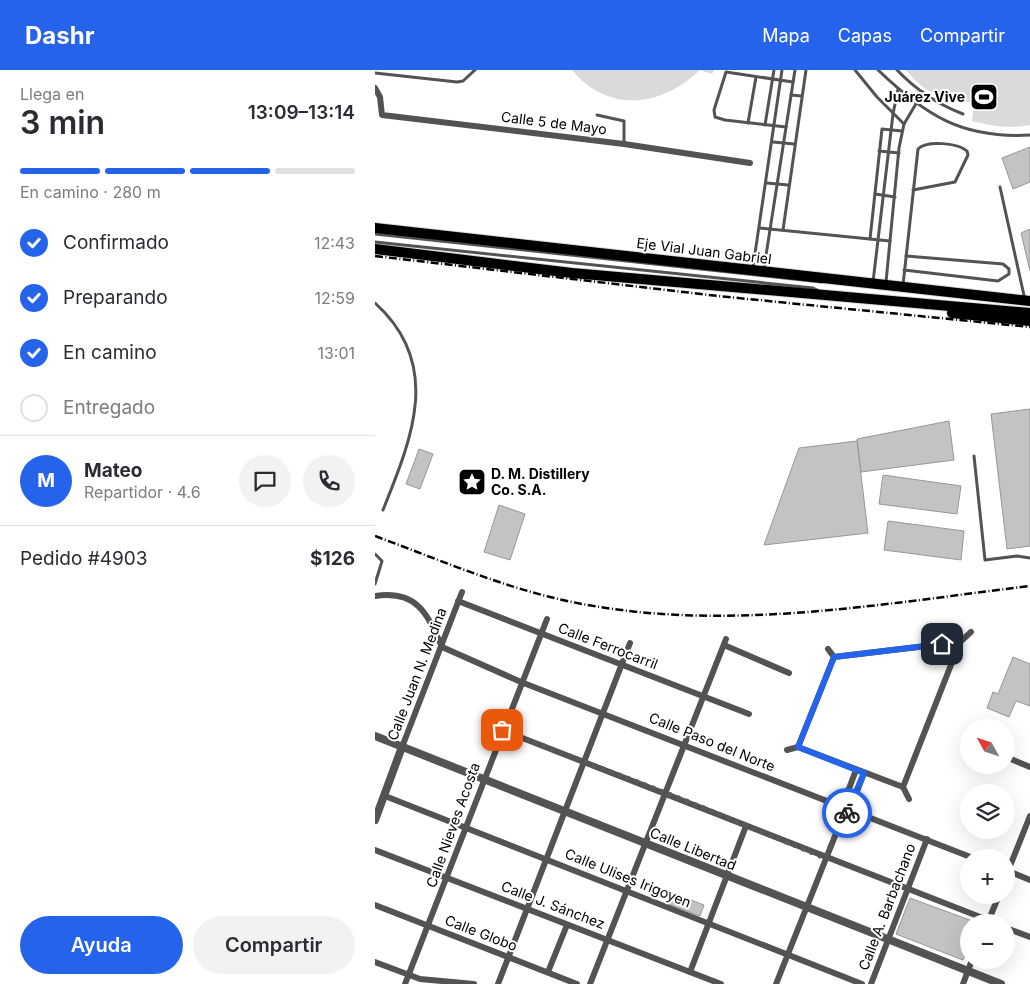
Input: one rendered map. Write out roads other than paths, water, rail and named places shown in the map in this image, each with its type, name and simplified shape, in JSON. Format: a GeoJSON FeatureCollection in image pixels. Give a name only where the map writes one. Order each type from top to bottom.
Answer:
{"type":"FeatureCollection","features":[{"type":"Feature","properties":{"kind":"main road","name":"Eje Vial Juan Gabriel"},"geometry":{"type":"LineString","coordinates":[[375,228],[1027,300]]}},
{"type":"Feature","properties":{"kind":"main road"},"geometry":{"type":"LineString","coordinates":[[375,249],[572,273],[1030,313]]}},
{"type":"Feature","properties":{"kind":"main road"},"geometry":{"type":"LineString","coordinates":[[897,300],[937,311],[1030,321]]}},
{"type":"Feature","properties":{"kind":"street","name":"Calle 5 de Mayo"},"geometry":{"type":"LineString","coordinates":[[375,88],[380,97],[382,115],[624,144],[750,163]]}},
{"type":"Feature","properties":{"kind":"street","name":"Calle Juan N. Medina"},"geometry":{"type":"LineString","coordinates":[[375,819],[462,592]]}},
{"type":"Feature","properties":{"kind":"street"},"geometry":{"type":"LineString","coordinates":[[375,596],[398,595],[415,603],[430,621],[442,647]]}},
{"type":"Feature","properties":{"kind":"street","name":"Calle Ferrocarril"},"geometry":{"type":"LineString","coordinates":[[458,601],[749,714]]}},
{"type":"Feature","properties":{"kind":"street","name":"Calle Nieves Acosta"},"geometry":{"type":"LineString","coordinates":[[405,984],[466,829],[502,730],[547,619]]}},
{"type":"Feature","properties":{"kind":"street"},"geometry":{"type":"LineString","coordinates":[[903,787],[961,642],[971,632]]}},
{"type":"Feature","properties":{"kind":"street"},"geometry":{"type":"LineString","coordinates":[[590,984],[625,891],[725,642],[789,673]]}},
{"type":"Feature","properties":{"kind":"street"},"geometry":{"type":"LineString","coordinates":[[834,657],[961,642]]}},
{"type":"Feature","properties":{"kind":"street"},"geometry":{"type":"LineString","coordinates":[[498,984],[630,643]]}},
{"type":"Feature","properties":{"kind":"street","name":"Calle Paso del Norte"},"geometry":{"type":"LineString","coordinates":[[442,647],[521,682],[603,712],[960,853]]}},
{"type":"Feature","properties":{"kind":"street"},"geometry":{"type":"LineString","coordinates":[[828,648],[834,657]]}},
{"type":"Feature","properties":{"kind":"street"},"geometry":{"type":"LineString","coordinates":[[798,747],[834,657]]}},
{"type":"Feature","properties":{"kind":"street"},"geometry":{"type":"LineString","coordinates":[[502,730],[665,792],[825,858],[970,914]]}},
{"type":"Feature","properties":{"kind":"street","name":"Calle Libertad"},"geometry":{"type":"LineString","coordinates":[[375,736],[1001,984]]}},
{"type":"Feature","properties":{"kind":"street"},"geometry":{"type":"LineString","coordinates":[[787,750],[798,747],[903,787],[909,799]]}},
{"type":"Feature","properties":{"kind":"street"},"geometry":{"type":"LineString","coordinates":[[1015,761],[1030,767]]}},
{"type":"Feature","properties":{"kind":"street"},"geometry":{"type":"LineString","coordinates":[[841,821],[842,806],[855,770]]}},
{"type":"Feature","properties":{"kind":"street"},"geometry":{"type":"LineString","coordinates":[[776,984],[825,858],[841,821],[850,810],[864,773]]}},
{"type":"Feature","properties":{"kind":"street","name":"Calle Ulises Irigoyen"},"geometry":{"type":"LineString","coordinates":[[385,796],[862,984]]}},
{"type":"Feature","properties":{"kind":"street"},"geometry":{"type":"LineString","coordinates":[[1015,854],[1030,816]]}},
{"type":"Feature","properties":{"kind":"street"},"geometry":{"type":"LineString","coordinates":[[690,972],[725,875],[746,826]]}},
{"type":"Feature","properties":{"kind":"street","name":"Calle A. Barbachano"},"geometry":{"type":"LineString","coordinates":[[871,984],[927,839]]}},
{"type":"Feature","properties":{"kind":"street","name":"Calle J. Sánchez"},"geometry":{"type":"LineString","coordinates":[[375,850],[721,984]]}},
{"type":"Feature","properties":{"kind":"street"},"geometry":{"type":"LineString","coordinates":[[1015,875],[1030,880]]}},
{"type":"Feature","properties":{"kind":"street","name":"Calle Globo"},"geometry":{"type":"LineString","coordinates":[[375,905],[577,984]]}},
{"type":"Feature","properties":{"kind":"street"},"geometry":{"type":"LineString","coordinates":[[548,972],[567,925]]}},
{"type":"Feature","properties":{"kind":"street"},"geometry":{"type":"LineString","coordinates":[[1015,931],[1030,937]]}},
{"type":"Feature","properties":{"kind":"street"},"geometry":{"type":"LineString","coordinates":[[375,962],[409,975],[419,982],[474,984]]}},
{"type":"Feature","properties":{"kind":"street"},"geometry":{"type":"LineString","coordinates":[[963,984],[968,971]]}},
{"type":"Feature","properties":{"kind":"lane"},"geometry":{"type":"LineString","coordinates":[[375,72],[457,82],[469,77],[475,70]]}},
{"type":"Feature","properties":{"kind":"lane"},"geometry":{"type":"LineString","coordinates":[[765,125],[774,70]]}},
{"type":"Feature","properties":{"kind":"lane"},"geometry":{"type":"LineString","coordinates":[[752,270],[767,183],[782,70]]}},
{"type":"Feature","properties":{"kind":"lane"},"geometry":{"type":"LineString","coordinates":[[763,271],[795,70]]}},
{"type":"Feature","properties":{"kind":"lane"},"geometry":{"type":"LineString","coordinates":[[783,230],[806,70]]}},
{"type":"Feature","properties":{"kind":"lane"},"geometry":{"type":"LineString","coordinates":[[855,70],[904,124]]}},
{"type":"Feature","properties":{"kind":"lane"},"geometry":{"type":"LineString","coordinates":[[878,70],[915,104],[960,127],[1009,136],[1030,135]]}},
{"type":"Feature","properties":{"kind":"lane"},"geometry":{"type":"LineString","coordinates":[[897,70],[911,85],[935,101],[963,114]]}},
{"type":"Feature","properties":{"kind":"lane"},"geometry":{"type":"LineString","coordinates":[[786,127],[718,119],[714,114],[726,71],[793,82]]}},
{"type":"Feature","properties":{"kind":"lane"},"geometry":{"type":"LineString","coordinates":[[748,123],[756,77]]}},
{"type":"Feature","properties":{"kind":"lane"},"geometry":{"type":"LineString","coordinates":[[873,284],[891,129],[898,90]]}},
{"type":"Feature","properties":{"kind":"lane"},"geometry":{"type":"LineString","coordinates":[[885,285],[899,153],[904,124],[923,92]]}},
{"type":"Feature","properties":{"kind":"lane"},"geometry":{"type":"LineString","coordinates":[[791,95],[801,96]]}},
{"type":"Feature","properties":{"kind":"lane"},"geometry":{"type":"LineString","coordinates":[[597,116],[624,121],[624,144]]}},
{"type":"Feature","properties":{"kind":"lane"},"geometry":{"type":"LineString","coordinates":[[870,239],[882,129],[903,131]]}},
{"type":"Feature","properties":{"kind":"lane"},"geometry":{"type":"LineString","coordinates":[[773,142],[794,144]]}},
{"type":"Feature","properties":{"kind":"lane"},"geometry":{"type":"LineString","coordinates":[[903,287],[904,270],[917,153],[921,146],[931,144],[961,147],[967,151],[969,155],[955,182],[913,190]]}},
{"type":"Feature","properties":{"kind":"lane"},"geometry":{"type":"LineString","coordinates":[[879,151],[899,153]]}},
{"type":"Feature","properties":{"kind":"lane"},"geometry":{"type":"LineString","coordinates":[[767,183],[788,185]]}},
{"type":"Feature","properties":{"kind":"lane"},"geometry":{"type":"LineString","coordinates":[[1000,186],[1027,300]]}},
{"type":"Feature","properties":{"kind":"lane"},"geometry":{"type":"LineString","coordinates":[[875,194],[895,197]]}},
{"type":"Feature","properties":{"kind":"lane"},"geometry":{"type":"LineString","coordinates":[[760,228],[890,241]]}},
{"type":"Feature","properties":{"kind":"lane"},"geometry":{"type":"LineString","coordinates":[[375,234],[819,283],[830,279]]}},
{"type":"Feature","properties":{"kind":"lane"},"geometry":{"type":"LineString","coordinates":[[375,242],[813,288],[825,294]]}},
{"type":"Feature","properties":{"kind":"lane"},"geometry":{"type":"LineString","coordinates":[[904,270],[998,281],[1009,274],[1009,269],[1003,264],[906,256]]}},
{"type":"Feature","properties":{"kind":"lane"},"geometry":{"type":"LineString","coordinates":[[375,303],[396,324],[404,338],[416,372],[417,390],[414,423],[383,510]]}},
{"type":"Feature","properties":{"kind":"lane"},"geometry":{"type":"LineString","coordinates":[[974,456],[985,560],[1017,556],[1030,558]]}},
{"type":"Feature","properties":{"kind":"lane"},"geometry":{"type":"LineString","coordinates":[[375,554],[382,561],[375,582]]}},
{"type":"Feature","properties":{"kind":"railway"},"geometry":{"type":"LineString","coordinates":[[375,256],[718,296],[1030,327]]}},
{"type":"Feature","properties":{"kind":"railway"},"geometry":{"type":"LineString","coordinates":[[375,536],[483,577],[550,597],[609,609],[669,614],[729,616],[790,613],[850,608],[1030,586]]}},
{"type":"Feature","properties":{"kind":"place","name":"Juárez Vive"},"geometry":{"type":"Point","coordinates":[984,97]}},
{"type":"Feature","properties":{"kind":"place","name":"D. M. Distillery Co. S.A."},"geometry":{"type":"Point","coordinates":[472,482]}}]}
